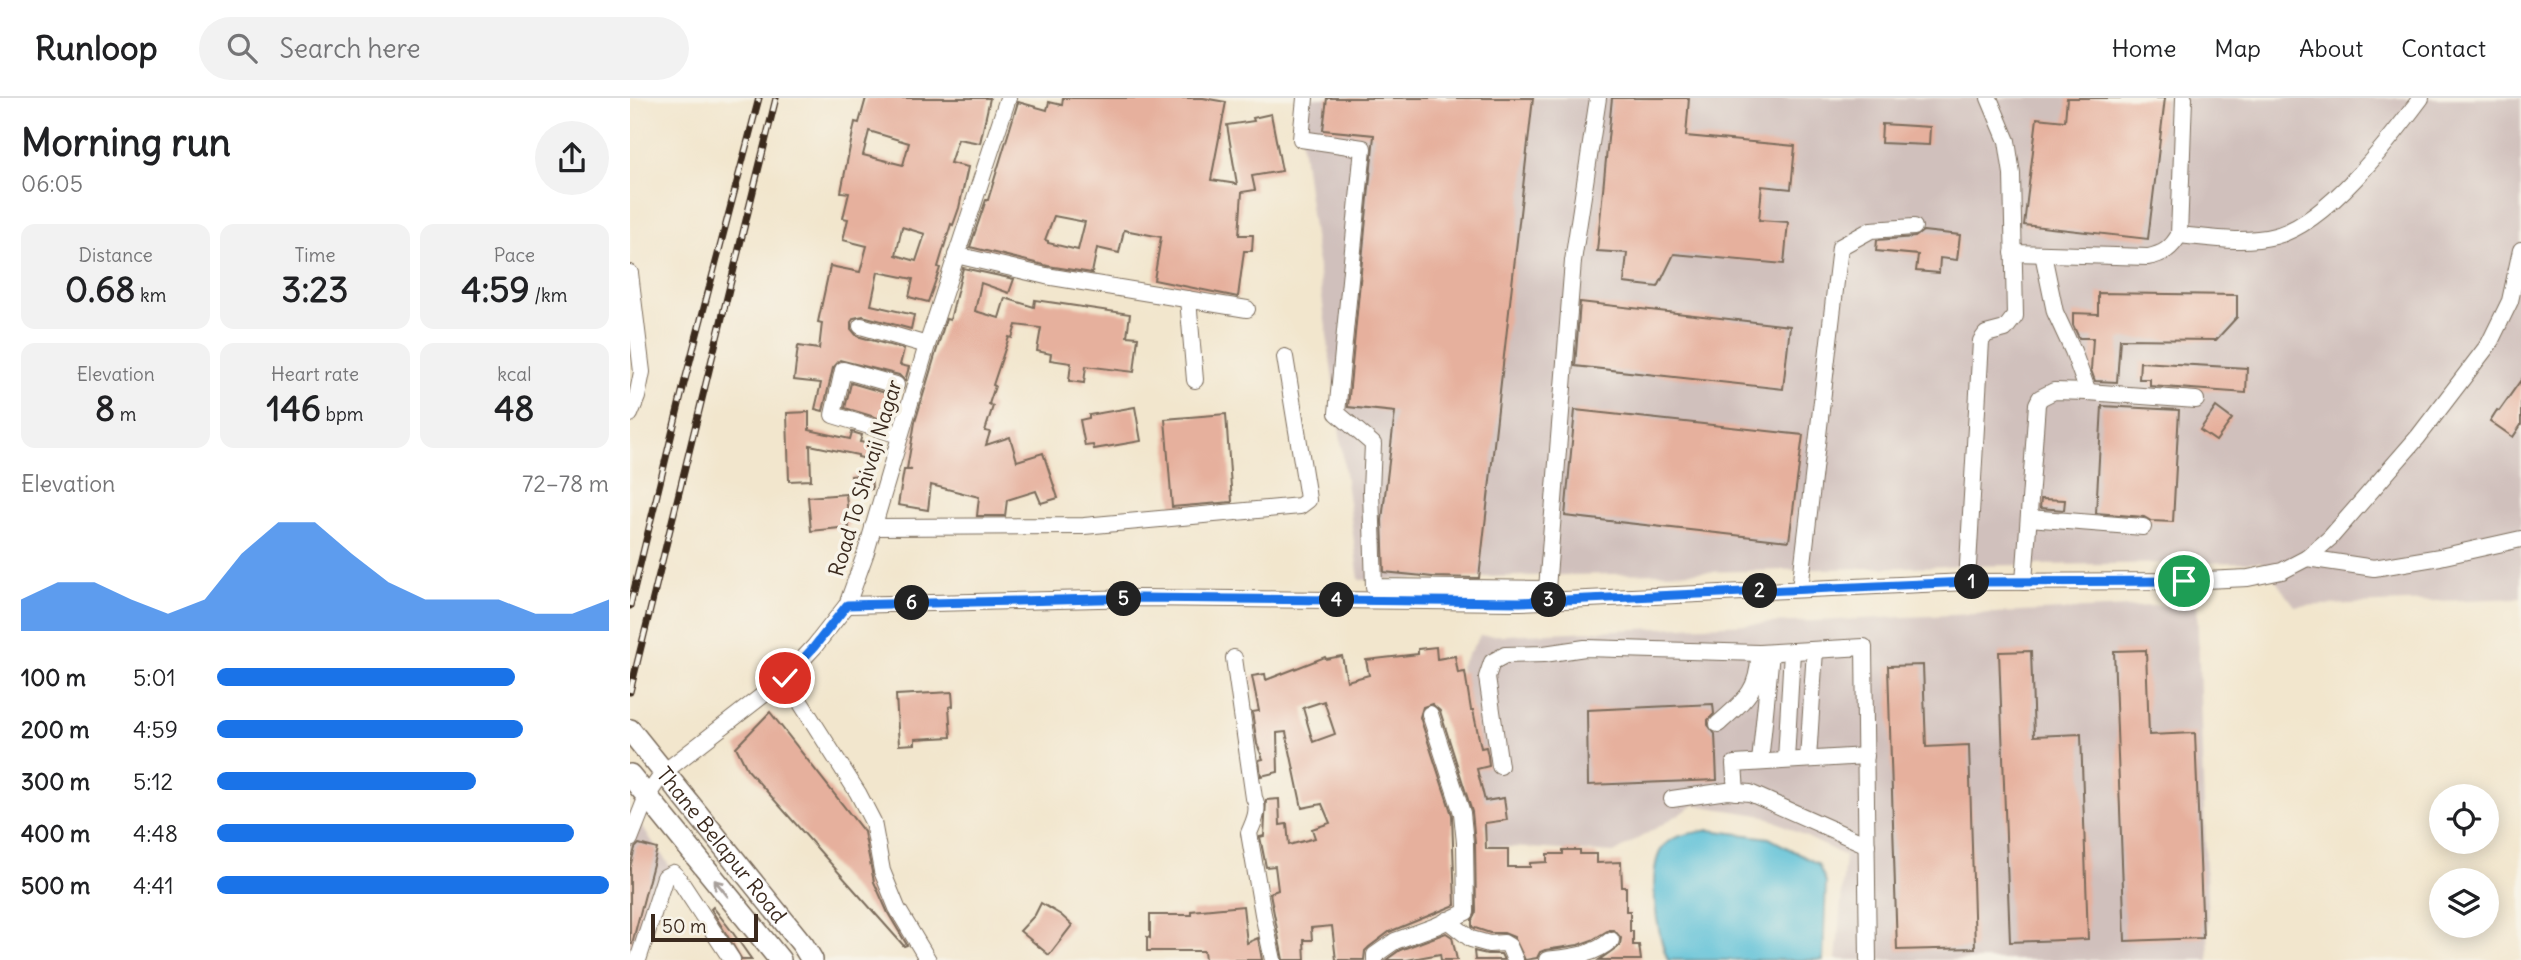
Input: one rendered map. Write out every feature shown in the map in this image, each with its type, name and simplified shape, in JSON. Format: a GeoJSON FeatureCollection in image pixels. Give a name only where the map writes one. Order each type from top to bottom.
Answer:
{"type":"FeatureCollection","features":[{"type":"Feature","properties":{"kind":"main road","name":"Thane Belapur Road"},"geometry":{"type":"LineString","coordinates":[[630,730],[803,945],[812,960]]}},
{"type":"Feature","properties":{"kind":"main road","name":"Thane Belapur Road"},"geometry":{"type":"LineString","coordinates":[[630,775],[780,960]]}},
{"type":"Feature","properties":{"kind":"street","name":"Road To Shivaji Nagar"},"geometry":{"type":"LineString","coordinates":[[630,839],[647,796],[664,772],[785,678],[847,605],[1008,98]]}},
{"type":"Feature","properties":{"kind":"street"},"geometry":{"type":"LineString","coordinates":[[1305,98],[1301,139],[1363,148],[1336,413],[1373,444],[1371,491],[1374,587],[1547,589],[1573,261],[1598,98]]}},
{"type":"Feature","properties":{"kind":"street"},"geometry":{"type":"LineString","coordinates":[[1967,582],[1981,341],[1986,334],[2005,329],[2013,320],[2012,174],[2007,141],[1989,98]]}},
{"type":"Feature","properties":{"kind":"street"},"geometry":{"type":"LineString","coordinates":[[2013,253],[2148,257],[2160,255],[2173,247],[2179,235],[2184,98]]}},
{"type":"Feature","properties":{"kind":"street"},"geometry":{"type":"LineString","coordinates":[[2179,235],[2245,241],[2277,236],[2315,217],[2375,158],[2421,98]]}},
{"type":"Feature","properties":{"kind":"street"},"geometry":{"type":"LineString","coordinates":[[1800,589],[1840,247],[1871,230],[1914,227]]}},
{"type":"Feature","properties":{"kind":"street"},"geometry":{"type":"LineString","coordinates":[[847,605],[1139,598],[1520,602],[1967,582],[2184,581],[2248,578],[2283,571],[2306,558],[2330,538],[2418,438],[2489,344],[2510,301],[2521,250]]}},
{"type":"Feature","properties":{"kind":"street"},"geometry":{"type":"LineString","coordinates":[[2043,254],[2055,312],[2088,392]]}},
{"type":"Feature","properties":{"kind":"street"},"geometry":{"type":"LineString","coordinates":[[956,255],[1046,276],[1247,309]]}},
{"type":"Feature","properties":{"kind":"street"},"geometry":{"type":"LineString","coordinates":[[630,272],[642,372],[630,414]]}},
{"type":"Feature","properties":{"kind":"street"},"geometry":{"type":"LineString","coordinates":[[1188,299],[1195,380]]}},
{"type":"Feature","properties":{"kind":"street"},"geometry":{"type":"LineString","coordinates":[[862,326],[928,345]]}},
{"type":"Feature","properties":{"kind":"street"},"geometry":{"type":"LineString","coordinates":[[873,527],[1084,526],[1300,506],[1308,500],[1284,357]]}},
{"type":"Feature","properties":{"kind":"street"},"geometry":{"type":"LineString","coordinates":[[896,385],[843,370],[833,415],[899,435]]}},
{"type":"Feature","properties":{"kind":"street"},"geometry":{"type":"LineString","coordinates":[[2024,582],[2037,404],[2040,398],[2054,391],[2196,400]]}},
{"type":"Feature","properties":{"kind":"street"},"geometry":{"type":"LineString","coordinates":[[2029,519],[2143,527]]}},
{"type":"Feature","properties":{"kind":"street"},"geometry":{"type":"LineString","coordinates":[[2306,558],[2374,568],[2521,539]]}},
{"type":"Feature","properties":{"kind":"street"},"geometry":{"type":"LineString","coordinates":[[1500,766],[1487,677],[1492,662],[1505,655],[1544,654],[1585,648],[1765,653],[1864,647],[1868,960]]}},
{"type":"Feature","properties":{"kind":"street"},"geometry":{"type":"LineString","coordinates":[[1808,759],[1815,650]]}},
{"type":"Feature","properties":{"kind":"street"},"geometry":{"type":"LineString","coordinates":[[1786,761],[1792,651]]}},
{"type":"Feature","properties":{"kind":"street"},"geometry":{"type":"LineString","coordinates":[[1718,724],[1751,691],[1765,653]]}},
{"type":"Feature","properties":{"kind":"street"},"geometry":{"type":"LineString","coordinates":[[1760,762],[1765,653]]}},
{"type":"Feature","properties":{"kind":"street"},"geometry":{"type":"LineString","coordinates":[[1234,658],[1254,798],[1257,803],[1255,821],[1249,834],[1273,960]]}},
{"type":"Feature","properties":{"kind":"street"},"geometry":{"type":"LineString","coordinates":[[785,678],[858,793],[873,822],[881,871],[897,908],[928,960]]}},
{"type":"Feature","properties":{"kind":"street"},"geometry":{"type":"LineString","coordinates":[[1375,960],[1375,955],[1395,940],[1466,912],[1462,813],[1430,714]]}},
{"type":"Feature","properties":{"kind":"street"},"geometry":{"type":"LineString","coordinates":[[1737,792],[1734,764],[1866,755]]}},
{"type":"Feature","properties":{"kind":"street"},"geometry":{"type":"LineString","coordinates":[[1672,799],[1750,793],[1867,845]]}},
{"type":"Feature","properties":{"kind":"street"},"geometry":{"type":"LineString","coordinates":[[638,960],[665,877],[673,873],[732,960]]}},
{"type":"Feature","properties":{"kind":"street"},"geometry":{"type":"LineString","coordinates":[[1447,920],[1471,939],[1489,944],[1504,943],[1509,946],[1515,960]]}},
{"type":"Feature","properties":{"kind":"street"},"geometry":{"type":"LineString","coordinates":[[1547,960],[1586,953],[1602,948],[1611,940]]}},
{"type":"Feature","properties":{"kind":"shaded area"},"geometry":{"type":"Polygon","coordinates":[[[1296,98],[2521,98],[2521,598],[2295,606],[2261,562],[1953,566],[1359,580],[1296,98]]]}},
{"type":"Feature","properties":{"kind":"shaded area"},"geometry":{"type":"Polygon","coordinates":[[[2197,604],[2209,960],[1836,960],[1845,856],[1765,816],[1695,805],[1614,853],[1490,846],[1460,666],[1480,636],[2197,604]]]}},
{"type":"Feature","properties":{"kind":"shaded area"},"geometry":{"type":"Polygon","coordinates":[[[630,810],[671,868],[634,960],[630,960],[630,810]]]}},
{"type":"Feature","properties":{"kind":"water"},"geometry":{"type":"Polygon","coordinates":[[[1709,830],[1769,838],[1818,864],[1826,882],[1823,960],[1668,960],[1660,935],[1655,903],[1654,886],[1658,857],[1663,847],[1672,839],[1709,830]]]}},
{"type":"Feature","properties":{"kind":"building"},"geometry":{"type":"Polygon","coordinates":[[[866,98],[990,98],[980,143],[958,139],[950,163],[968,167],[959,208],[953,225],[951,224],[928,302],[909,297],[913,279],[878,272],[871,305],[914,315],[911,329],[863,316],[854,318],[851,322],[851,329],[857,336],[904,349],[900,365],[909,367],[905,381],[899,375],[840,360],[833,368],[823,411],[815,409],[821,383],[794,380],[798,346],[819,349],[822,323],[818,322],[830,266],[860,272],[867,246],[843,240],[848,219],[843,218],[849,193],[841,192],[855,122],[859,123],[866,98]],[[869,131],[863,155],[903,165],[909,143],[869,131]],[[902,227],[896,255],[916,261],[925,234],[902,227]]]}},
{"type":"Feature","properties":{"kind":"building"},"geometry":{"type":"Polygon","coordinates":[[[1063,98],[1203,98],[1226,102],[1211,180],[1237,184],[1227,125],[1254,121],[1253,118],[1271,114],[1282,171],[1252,176],[1255,190],[1242,192],[1239,235],[1253,235],[1252,251],[1244,251],[1238,297],[1154,280],[1161,237],[1124,230],[1119,253],[1097,248],[1092,273],[1048,266],[970,247],[988,200],[1018,102],[1047,110],[1049,102],[1062,105],[1063,98]],[[1054,216],[1045,240],[1078,250],[1085,222],[1054,216]]]}},
{"type":"Feature","properties":{"kind":"building"},"geometry":{"type":"Polygon","coordinates":[[[1327,98],[1533,98],[1479,578],[1384,572],[1382,520],[1395,412],[1348,407],[1374,135],[1323,130],[1327,98]]]}},
{"type":"Feature","properties":{"kind":"building"},"geometry":{"type":"Polygon","coordinates":[[[1612,98],[1689,98],[1686,136],[1795,146],[1791,189],[1762,186],[1759,220],[1788,222],[1784,264],[1674,254],[1658,287],[1624,283],[1627,253],[1597,251],[1612,98]]]}},
{"type":"Feature","properties":{"kind":"building"},"geometry":{"type":"Polygon","coordinates":[[[2067,98],[2165,98],[2148,239],[2024,225],[2037,118],[2065,121],[2067,98]]]}},
{"type":"Feature","properties":{"kind":"building"},"geometry":{"type":"Polygon","coordinates":[[[1882,124],[1930,127],[1929,145],[1881,143],[1882,124]]]}},
{"type":"Feature","properties":{"kind":"building"},"geometry":{"type":"Polygon","coordinates":[[[1923,231],[1960,235],[1957,260],[1940,258],[1939,273],[1916,271],[1918,255],[1876,251],[1877,240],[1915,237],[1923,231]]]}},
{"type":"Feature","properties":{"kind":"building"},"geometry":{"type":"Polygon","coordinates":[[[963,268],[1014,279],[1009,293],[981,283],[975,311],[999,318],[1005,298],[1034,307],[1035,300],[1130,314],[1127,336],[1138,337],[1134,372],[1086,366],[1084,383],[1069,381],[1071,363],[1050,360],[1051,354],[1037,351],[1041,328],[1016,325],[1012,338],[1009,337],[993,385],[995,386],[989,404],[993,406],[985,431],[990,432],[986,445],[1010,437],[1017,461],[1043,453],[1058,498],[1041,503],[1036,491],[1007,500],[1005,516],[977,516],[979,497],[931,485],[928,510],[898,505],[904,470],[912,470],[907,469],[915,422],[946,319],[950,320],[963,268]]]}},
{"type":"Feature","properties":{"kind":"building"},"geometry":{"type":"Polygon","coordinates":[[[2098,293],[2237,295],[2237,317],[2216,340],[2120,339],[2117,382],[2095,381],[2091,370],[2093,338],[2079,338],[2073,325],[2073,313],[2098,314],[2098,293]]]}},
{"type":"Feature","properties":{"kind":"building"},"geometry":{"type":"Polygon","coordinates":[[[1580,302],[1790,326],[1783,389],[1575,366],[1580,302]]]}},
{"type":"Feature","properties":{"kind":"building"},"geometry":{"type":"Polygon","coordinates":[[[2140,362],[2247,368],[2246,393],[2150,386],[2150,379],[2139,379],[2140,362]]]}},
{"type":"Feature","properties":{"kind":"building"},"geometry":{"type":"Polygon","coordinates":[[[2521,380],[2521,425],[2513,437],[2490,421],[2521,380]]]}},
{"type":"Feature","properties":{"kind":"building"},"geometry":{"type":"Polygon","coordinates":[[[851,383],[889,394],[886,406],[892,408],[888,421],[845,408],[851,383]]]}},
{"type":"Feature","properties":{"kind":"building"},"geometry":{"type":"Polygon","coordinates":[[[2102,406],[2179,410],[2173,522],[2096,513],[2102,406]]]}},
{"type":"Feature","properties":{"kind":"building"},"geometry":{"type":"Polygon","coordinates":[[[1135,407],[1141,441],[1094,449],[1093,445],[1085,446],[1080,420],[1089,418],[1089,415],[1135,407]]]}},
{"type":"Feature","properties":{"kind":"building"},"geometry":{"type":"Polygon","coordinates":[[[2216,407],[2232,419],[2216,441],[2200,430],[2216,407]]]}},
{"type":"Feature","properties":{"kind":"building"},"geometry":{"type":"Polygon","coordinates":[[[1575,410],[1803,435],[1789,541],[1565,516],[1575,410]]]}},
{"type":"Feature","properties":{"kind":"building"},"geometry":{"type":"Polygon","coordinates":[[[809,412],[809,430],[850,439],[852,432],[862,435],[860,442],[879,446],[875,461],[810,445],[811,480],[789,481],[787,413],[809,412]]]}},
{"type":"Feature","properties":{"kind":"building"},"geometry":{"type":"Polygon","coordinates":[[[1226,414],[1232,502],[1172,507],[1165,419],[1226,414]]]}},
{"type":"Feature","properties":{"kind":"building"},"geometry":{"type":"Polygon","coordinates":[[[871,474],[872,489],[853,491],[851,476],[871,474]]]}},
{"type":"Feature","properties":{"kind":"building"},"geometry":{"type":"Polygon","coordinates":[[[846,494],[849,527],[811,531],[808,497],[846,494]]]}},
{"type":"Feature","properties":{"kind":"building"},"geometry":{"type":"Polygon","coordinates":[[[2041,499],[2065,500],[2064,510],[2040,508],[2041,499]]]}},
{"type":"Feature","properties":{"kind":"building"},"geometry":{"type":"Polygon","coordinates":[[[1436,647],[1437,659],[1455,656],[1458,673],[1465,672],[1481,748],[1486,747],[1488,756],[1489,766],[1477,769],[1485,801],[1504,798],[1507,820],[1485,823],[1486,849],[1508,849],[1508,867],[1530,867],[1530,863],[1547,862],[1547,854],[1563,854],[1563,850],[1597,854],[1597,863],[1621,862],[1622,887],[1626,887],[1626,911],[1630,911],[1630,931],[1633,931],[1633,945],[1639,945],[1641,960],[1599,960],[1620,945],[1621,938],[1614,930],[1578,945],[1545,950],[1540,952],[1537,958],[1525,960],[1514,937],[1472,927],[1476,912],[1472,812],[1440,711],[1432,704],[1423,707],[1420,717],[1452,815],[1455,905],[1389,932],[1365,951],[1364,960],[1336,960],[1332,926],[1311,928],[1312,940],[1304,940],[1305,960],[1283,960],[1270,893],[1278,890],[1275,866],[1266,867],[1260,837],[1264,836],[1266,800],[1279,799],[1280,825],[1287,824],[1289,845],[1315,838],[1312,829],[1330,823],[1322,804],[1302,808],[1286,732],[1277,733],[1278,772],[1261,776],[1259,760],[1263,759],[1257,744],[1252,712],[1259,711],[1252,676],[1265,674],[1266,680],[1325,657],[1342,656],[1347,681],[1369,675],[1366,660],[1418,654],[1418,649],[1436,647]],[[1324,701],[1303,708],[1313,742],[1335,734],[1324,701]]]}},
{"type":"Feature","properties":{"kind":"building"},"geometry":{"type":"Polygon","coordinates":[[[2146,650],[2149,735],[2195,733],[2203,938],[2125,941],[2114,651],[2146,650]]]}},
{"type":"Feature","properties":{"kind":"building"},"geometry":{"type":"Polygon","coordinates":[[[2031,651],[2034,736],[2081,734],[2088,939],[2010,942],[1999,652],[2031,651]]]}},
{"type":"Feature","properties":{"kind":"building"},"geometry":{"type":"Polygon","coordinates":[[[1923,665],[1926,747],[1969,745],[1975,948],[1897,950],[1888,666],[1923,665]]]}},
{"type":"Feature","properties":{"kind":"building"},"geometry":{"type":"Polygon","coordinates":[[[952,692],[953,706],[949,707],[951,737],[915,739],[915,744],[899,745],[896,695],[952,692]]]}},
{"type":"Feature","properties":{"kind":"building"},"geometry":{"type":"Polygon","coordinates":[[[1713,704],[1714,714],[1708,720],[1708,725],[1715,734],[1717,780],[1588,785],[1587,710],[1713,704]]]}},
{"type":"Feature","properties":{"kind":"building"},"geometry":{"type":"Polygon","coordinates":[[[770,712],[864,832],[874,882],[907,945],[904,946],[747,769],[736,747],[770,712]]]}},
{"type":"Feature","properties":{"kind":"building"},"geometry":{"type":"Polygon","coordinates":[[[639,844],[657,849],[632,944],[630,867],[635,848],[639,844]]]}},
{"type":"Feature","properties":{"kind":"building"},"geometry":{"type":"Polygon","coordinates":[[[1041,903],[1072,925],[1049,955],[1020,931],[1035,915],[1041,903]]]}},
{"type":"Feature","properties":{"kind":"building"},"geometry":{"type":"Polygon","coordinates":[[[1243,906],[1247,943],[1258,938],[1262,960],[1205,960],[1204,951],[1147,951],[1150,915],[1191,915],[1191,911],[1243,906]]]}},
{"type":"Feature","properties":{"kind":"building"},"geometry":{"type":"Polygon","coordinates":[[[713,907],[752,960],[742,960],[711,909],[713,907]]]}},
{"type":"Feature","properties":{"kind":"building"},"geometry":{"type":"Polygon","coordinates":[[[1446,933],[1452,937],[1457,960],[1441,960],[1440,954],[1407,960],[1386,960],[1400,950],[1446,933]]]}},
{"type":"Feature","properties":{"kind":"building"},"geometry":{"type":"Polygon","coordinates":[[[1474,951],[1501,954],[1504,960],[1475,960],[1474,951]]]}},
{"type":"Feature","properties":{"kind":"railway"},"geometry":{"type":"LineString","coordinates":[[630,606],[684,384],[759,98]]}},
{"type":"Feature","properties":{"kind":"railway"},"geometry":{"type":"LineString","coordinates":[[630,692],[776,98]]}},
{"type":"Feature","properties":{"kind":"route"},"geometry":{"type":"LineString","coordinates":[[785,678],[847,605],[1139,598],[1520,602],[1967,582],[2184,581]]}}]}
